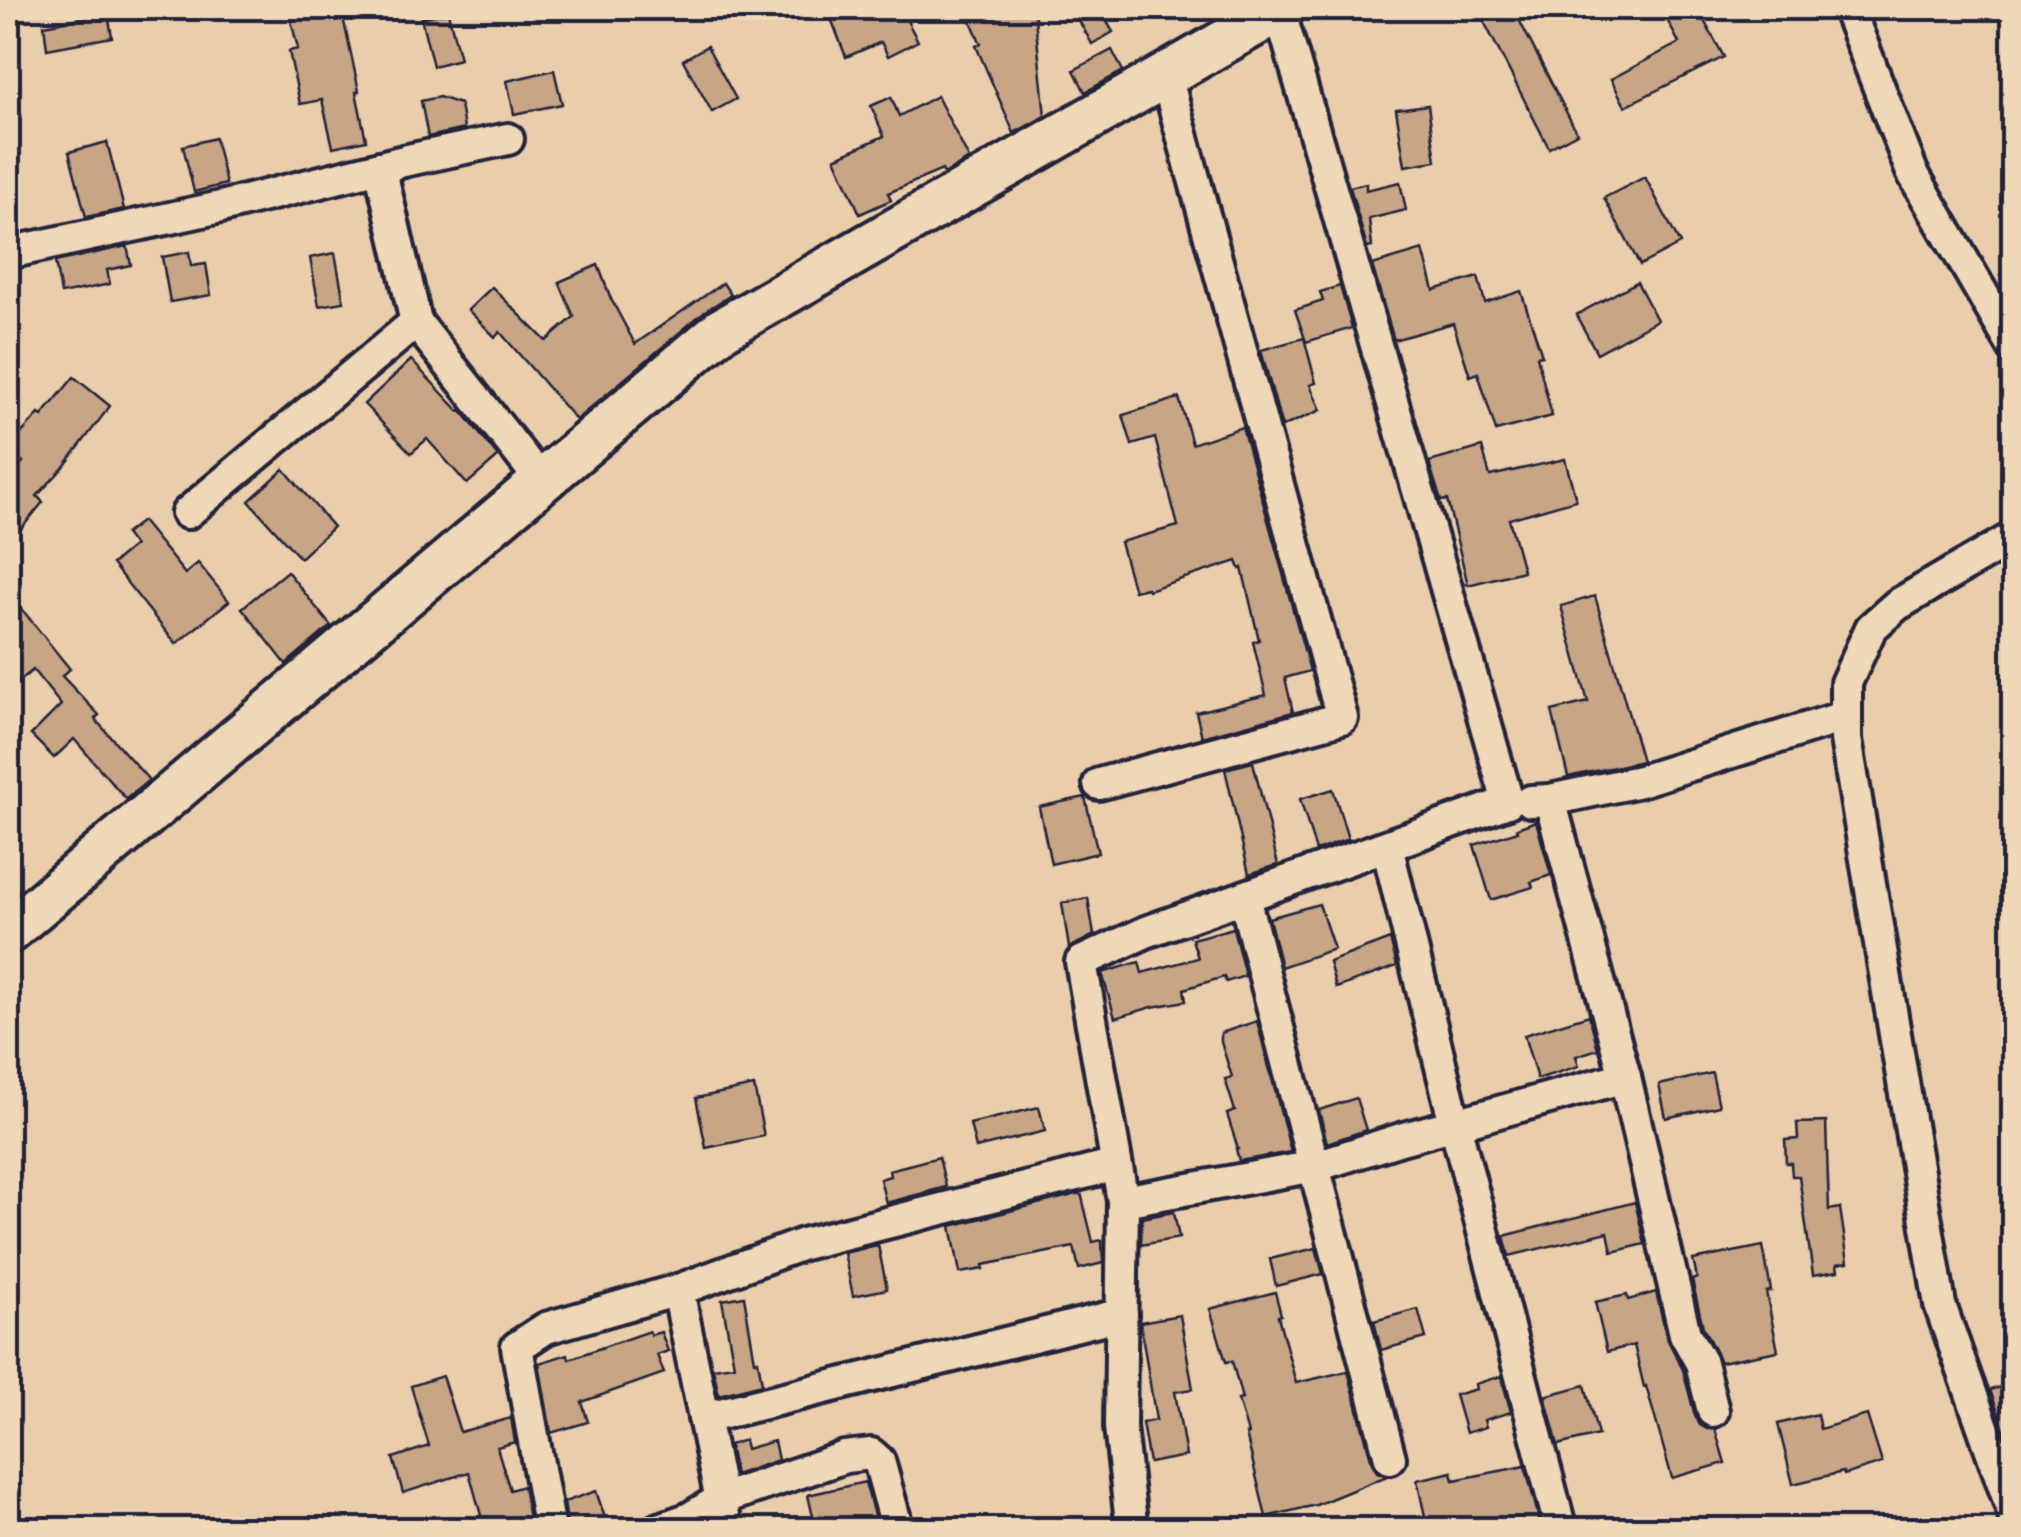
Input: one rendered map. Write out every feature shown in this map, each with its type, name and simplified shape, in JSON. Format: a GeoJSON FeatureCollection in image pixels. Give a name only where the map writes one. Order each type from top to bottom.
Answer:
{"type":"FeatureCollection","features":[{"type":"Feature","properties":{"kind":"street"},"geometry":{"type":"LineString","coordinates":[[8,932],[721,330],[1281,8],[1508,802]]}},
{"type":"Feature","properties":{"kind":"street"},"geometry":{"type":"LineString","coordinates":[[1848,8],[1912,172],[2014,348]]}},
{"type":"Feature","properties":{"kind":"street"},"geometry":{"type":"LineString","coordinates":[[1098,784],[1342,718],[1166,76]]}},
{"type":"Feature","properties":{"kind":"street"},"geometry":{"type":"LineString","coordinates":[[8,253],[221,208],[508,139]]}},
{"type":"Feature","properties":{"kind":"street"},"geometry":{"type":"LineString","coordinates":[[380,168],[416,322],[542,482]]}},
{"type":"Feature","properties":{"kind":"street"},"geometry":{"type":"LineString","coordinates":[[186,513],[416,322]]}},
{"type":"Feature","properties":{"kind":"street"},"geometry":{"type":"LineString","coordinates":[[2014,536],[1896,605],[1871,628],[1846,683],[1846,739],[1940,1305],[2014,1515]]}},
{"type":"Feature","properties":{"kind":"street"},"geometry":{"type":"LineString","coordinates":[[1132,1530],[1120,1428],[1123,1201],[1080,962],[1146,932],[1508,802],[1550,800],[1640,781],[1846,716]]}},
{"type":"Feature","properties":{"kind":"street"},"geometry":{"type":"LineString","coordinates":[[1550,800],[1624,1077],[1685,1334],[1701,1363],[1714,1411]]}},
{"type":"Feature","properties":{"kind":"street"},"geometry":{"type":"LineString","coordinates":[[1387,846],[1561,1530]]}},
{"type":"Feature","properties":{"kind":"street"},"geometry":{"type":"LineString","coordinates":[[1244,896],[1390,1458]]}},
{"type":"Feature","properties":{"kind":"street"},"geometry":{"type":"LineString","coordinates":[[1123,1201],[1316,1166],[1624,1077]]}},
{"type":"Feature","properties":{"kind":"street"},"geometry":{"type":"LineString","coordinates":[[550,1530],[516,1348],[546,1328],[678,1290],[803,1244],[1116,1165]]}},
{"type":"Feature","properties":{"kind":"street"},"geometry":{"type":"LineString","coordinates":[[678,1290],[727,1530]]}},
{"type":"Feature","properties":{"kind":"street"},"geometry":{"type":"LineString","coordinates":[[704,1418],[1122,1314]]}},
{"type":"Feature","properties":{"kind":"street"},"geometry":{"type":"LineString","coordinates":[[658,1530],[688,1518],[720,1498],[845,1457],[872,1454],[880,1461],[898,1530]]}},
{"type":"Feature","properties":{"kind":"building"},"geometry":{"type":"Polygon","coordinates":[[[288,8],[341,8],[366,140],[333,147],[322,100],[300,104],[289,51],[298,49],[288,8]]]}},
{"type":"Feature","properties":{"kind":"building"},"geometry":{"type":"Polygon","coordinates":[[[827,8],[900,8],[918,41],[888,56],[881,42],[846,57],[827,8]]]}},
{"type":"Feature","properties":{"kind":"building"},"geometry":{"type":"Polygon","coordinates":[[[980,8],[1034,8],[1045,116],[1014,133],[976,46],[981,44],[967,12],[980,8]]]}},
{"type":"Feature","properties":{"kind":"building"},"geometry":{"type":"Polygon","coordinates":[[[1072,8],[1099,8],[1113,32],[1092,44],[1072,8]]]}},
{"type":"Feature","properties":{"kind":"building"},"geometry":{"type":"Polygon","coordinates":[[[1477,8],[1513,8],[1577,133],[1549,148],[1477,8]]]}},
{"type":"Feature","properties":{"kind":"building"},"geometry":{"type":"Polygon","coordinates":[[[1661,8],[1697,8],[1724,57],[1625,106],[1611,79],[1679,43],[1661,8]]]}},
{"type":"Feature","properties":{"kind":"building"},"geometry":{"type":"Polygon","coordinates":[[[448,12],[460,59],[433,66],[421,18],[448,12]]]}},
{"type":"Feature","properties":{"kind":"building"},"geometry":{"type":"Polygon","coordinates":[[[108,13],[112,37],[47,49],[44,25],[108,13]]]}},
{"type":"Feature","properties":{"kind":"building"},"geometry":{"type":"Polygon","coordinates":[[[707,46],[736,99],[712,112],[683,60],[707,46]]]}},
{"type":"Feature","properties":{"kind":"building"},"geometry":{"type":"Polygon","coordinates":[[[1112,50],[1123,71],[1085,92],[1074,70],[1112,50]]]}},
{"type":"Feature","properties":{"kind":"building"},"geometry":{"type":"Polygon","coordinates":[[[554,70],[562,104],[514,114],[507,81],[554,70]]]}},
{"type":"Feature","properties":{"kind":"building"},"geometry":{"type":"Polygon","coordinates":[[[937,96],[969,159],[944,174],[942,170],[888,193],[891,200],[860,214],[835,158],[884,136],[871,106],[891,97],[899,116],[937,96]]]}},
{"type":"Feature","properties":{"kind":"building"},"geometry":{"type":"Polygon","coordinates":[[[439,97],[460,104],[464,129],[428,137],[421,101],[439,97]]]}},
{"type":"Feature","properties":{"kind":"building"},"geometry":{"type":"Polygon","coordinates":[[[1428,105],[1436,161],[1405,166],[1396,109],[1428,105]]]}},
{"type":"Feature","properties":{"kind":"building"},"geometry":{"type":"Polygon","coordinates":[[[215,138],[226,184],[194,192],[183,146],[215,138]]]}},
{"type":"Feature","properties":{"kind":"building"},"geometry":{"type":"Polygon","coordinates":[[[107,142],[124,209],[86,217],[69,152],[107,142]]]}},
{"type":"Feature","properties":{"kind":"building"},"geometry":{"type":"Polygon","coordinates":[[[1645,177],[1680,244],[1640,265],[1604,198],[1645,177]]]}},
{"type":"Feature","properties":{"kind":"building"},"geometry":{"type":"Polygon","coordinates":[[[1400,182],[1406,210],[1369,219],[1372,247],[1367,248],[1350,187],[1366,183],[1366,190],[1400,182]]]}},
{"type":"Feature","properties":{"kind":"building"},"geometry":{"type":"Polygon","coordinates":[[[127,246],[131,265],[107,270],[110,284],[61,294],[55,262],[127,246]]]}},
{"type":"Feature","properties":{"kind":"building"},"geometry":{"type":"Polygon","coordinates":[[[1423,250],[1434,290],[1478,277],[1485,303],[1521,291],[1542,355],[1537,356],[1552,416],[1496,431],[1478,373],[1470,376],[1453,323],[1394,340],[1372,265],[1423,250]]]}},
{"type":"Feature","properties":{"kind":"building"},"geometry":{"type":"Polygon","coordinates":[[[189,252],[191,266],[206,264],[211,295],[170,302],[162,257],[189,252]]]}},
{"type":"Feature","properties":{"kind":"building"},"geometry":{"type":"Polygon","coordinates":[[[335,253],[344,302],[319,306],[310,258],[335,253]]]}},
{"type":"Feature","properties":{"kind":"building"},"geometry":{"type":"Polygon","coordinates":[[[598,265],[635,344],[723,283],[731,295],[705,311],[576,420],[500,332],[495,337],[468,310],[492,287],[546,341],[574,317],[559,282],[598,265]]]}},
{"type":"Feature","properties":{"kind":"building"},"geometry":{"type":"Polygon","coordinates":[[[1637,282],[1657,320],[1597,353],[1576,315],[1637,282]]]}},
{"type":"Feature","properties":{"kind":"building"},"geometry":{"type":"Polygon","coordinates":[[[1340,286],[1352,328],[1306,342],[1295,310],[1323,301],[1320,292],[1340,286]]]}},
{"type":"Feature","properties":{"kind":"building"},"geometry":{"type":"Polygon","coordinates":[[[1304,338],[1316,383],[1310,385],[1321,410],[1282,427],[1261,350],[1304,338]]]}},
{"type":"Feature","properties":{"kind":"building"},"geometry":{"type":"Polygon","coordinates":[[[411,360],[461,410],[498,457],[467,484],[427,439],[411,453],[364,404],[411,360]]]}},
{"type":"Feature","properties":{"kind":"building"},"geometry":{"type":"Polygon","coordinates":[[[74,377],[110,406],[37,496],[43,502],[8,545],[8,481],[23,462],[8,448],[39,414],[42,416],[74,377]]]}},
{"type":"Feature","properties":{"kind":"building"},"geometry":{"type":"Polygon","coordinates":[[[1179,398],[1192,444],[1242,427],[1310,671],[1285,678],[1293,712],[1202,737],[1196,712],[1266,695],[1253,642],[1259,640],[1242,568],[1237,561],[1134,591],[1120,542],[1178,526],[1155,438],[1132,445],[1123,415],[1179,398]]]}},
{"type":"Feature","properties":{"kind":"building"},"geometry":{"type":"Polygon","coordinates":[[[1482,447],[1490,476],[1565,459],[1576,500],[1509,519],[1523,571],[1468,585],[1447,500],[1441,501],[1429,462],[1482,447]]]}},
{"type":"Feature","properties":{"kind":"building"},"geometry":{"type":"Polygon","coordinates":[[[284,469],[333,527],[300,558],[249,501],[284,469]]]}},
{"type":"Feature","properties":{"kind":"building"},"geometry":{"type":"Polygon","coordinates":[[[142,521],[185,574],[198,563],[229,601],[176,644],[112,564],[134,546],[125,534],[142,521]]]}},
{"type":"Feature","properties":{"kind":"building"},"geometry":{"type":"Polygon","coordinates":[[[287,571],[331,626],[286,664],[242,608],[287,571]]]}},
{"type":"Feature","properties":{"kind":"building"},"geometry":{"type":"Polygon","coordinates":[[[8,592],[70,669],[62,676],[99,715],[95,719],[149,780],[126,799],[74,739],[54,758],[31,735],[61,705],[33,670],[8,690],[8,592]]]}},
{"type":"Feature","properties":{"kind":"building"},"geometry":{"type":"Polygon","coordinates":[[[1595,596],[1642,761],[1568,777],[1552,711],[1588,702],[1561,606],[1595,596]]]}},
{"type":"Feature","properties":{"kind":"building"},"geometry":{"type":"Polygon","coordinates":[[[1253,762],[1278,865],[1249,874],[1225,769],[1253,762]]]}},
{"type":"Feature","properties":{"kind":"building"},"geometry":{"type":"Polygon","coordinates":[[[1333,789],[1348,839],[1316,851],[1300,799],[1333,789]]]}},
{"type":"Feature","properties":{"kind":"building"},"geometry":{"type":"Polygon","coordinates":[[[1085,797],[1098,853],[1051,864],[1039,807],[1085,797]]]}},
{"type":"Feature","properties":{"kind":"building"},"geometry":{"type":"Polygon","coordinates":[[[1536,821],[1551,875],[1531,882],[1533,887],[1491,900],[1474,845],[1536,821]]]}},
{"type":"Feature","properties":{"kind":"building"},"geometry":{"type":"Polygon","coordinates":[[[1088,898],[1094,935],[1069,948],[1062,903],[1088,898]]]}},
{"type":"Feature","properties":{"kind":"building"},"geometry":{"type":"Polygon","coordinates":[[[1319,904],[1334,949],[1281,967],[1269,918],[1319,904]]]}},
{"type":"Feature","properties":{"kind":"building"},"geometry":{"type":"Polygon","coordinates":[[[1233,928],[1245,976],[1226,982],[1224,977],[1184,989],[1186,1001],[1115,1018],[1102,973],[1139,962],[1142,973],[1198,958],[1192,939],[1233,928]]]}},
{"type":"Feature","properties":{"kind":"building"},"geometry":{"type":"Polygon","coordinates":[[[1390,939],[1397,966],[1336,988],[1329,962],[1390,939]]]}},
{"type":"Feature","properties":{"kind":"building"},"geometry":{"type":"Polygon","coordinates":[[[1589,1015],[1598,1049],[1576,1056],[1579,1066],[1537,1079],[1524,1035],[1589,1015]]]}},
{"type":"Feature","properties":{"kind":"building"},"geometry":{"type":"Polygon","coordinates":[[[1257,1021],[1291,1152],[1239,1161],[1227,1114],[1235,1111],[1225,1079],[1232,1077],[1221,1033],[1257,1021]]]}},
{"type":"Feature","properties":{"kind":"building"},"geometry":{"type":"Polygon","coordinates":[[[1712,1073],[1719,1106],[1666,1118],[1659,1085],[1712,1073]]]}},
{"type":"Feature","properties":{"kind":"building"},"geometry":{"type":"Polygon","coordinates":[[[754,1086],[764,1136],[706,1148],[696,1098],[754,1086]]]}},
{"type":"Feature","properties":{"kind":"building"},"geometry":{"type":"Polygon","coordinates":[[[1356,1098],[1366,1130],[1327,1143],[1319,1110],[1356,1098]]]}},
{"type":"Feature","properties":{"kind":"building"},"geometry":{"type":"Polygon","coordinates":[[[1039,1107],[1045,1131],[976,1148],[970,1124],[1039,1107]]]}},
{"type":"Feature","properties":{"kind":"building"},"geometry":{"type":"Polygon","coordinates":[[[1826,1122],[1829,1210],[1840,1208],[1848,1262],[1837,1264],[1838,1271],[1813,1275],[1799,1176],[1792,1176],[1791,1163],[1786,1163],[1785,1140],[1798,1139],[1797,1123],[1826,1122]]]}},
{"type":"Feature","properties":{"kind":"building"},"geometry":{"type":"Polygon","coordinates":[[[939,1157],[946,1187],[886,1203],[880,1179],[890,1176],[889,1170],[939,1157]]]}},
{"type":"Feature","properties":{"kind":"building"},"geometry":{"type":"Polygon","coordinates":[[[1081,1193],[1093,1242],[1102,1240],[1103,1263],[1079,1269],[1074,1247],[960,1273],[951,1226],[1081,1193]]]}},
{"type":"Feature","properties":{"kind":"building"},"geometry":{"type":"Polygon","coordinates":[[[1635,1202],[1645,1244],[1612,1252],[1608,1232],[1509,1256],[1504,1236],[1635,1202]]]}},
{"type":"Feature","properties":{"kind":"building"},"geometry":{"type":"Polygon","coordinates":[[[1174,1212],[1179,1238],[1141,1245],[1142,1218],[1174,1212]]]}},
{"type":"Feature","properties":{"kind":"building"},"geometry":{"type":"Polygon","coordinates":[[[878,1245],[887,1289],[853,1296],[844,1253],[878,1245]]]}},
{"type":"Feature","properties":{"kind":"building"},"geometry":{"type":"Polygon","coordinates":[[[1763,1246],[1771,1291],[1766,1292],[1778,1351],[1720,1362],[1703,1327],[1692,1280],[1697,1278],[1693,1260],[1763,1246]]]}},
{"type":"Feature","properties":{"kind":"building"},"geometry":{"type":"Polygon","coordinates":[[[1316,1248],[1323,1274],[1276,1286],[1270,1259],[1316,1248]]]}},
{"type":"Feature","properties":{"kind":"building"},"geometry":{"type":"Polygon","coordinates":[[[1275,1292],[1296,1383],[1348,1371],[1372,1463],[1377,1472],[1387,1476],[1316,1505],[1266,1517],[1232,1361],[1226,1362],[1210,1309],[1275,1292]]]}},
{"type":"Feature","properties":{"kind":"building"},"geometry":{"type":"Polygon","coordinates":[[[1656,1292],[1667,1338],[1683,1370],[1695,1416],[1700,1425],[1715,1429],[1725,1463],[1672,1478],[1634,1345],[1607,1352],[1595,1302],[1627,1295],[1628,1300],[1656,1292]]]}},
{"type":"Feature","properties":{"kind":"building"},"geometry":{"type":"Polygon","coordinates":[[[744,1296],[762,1384],[719,1395],[713,1368],[734,1365],[722,1300],[744,1296]]]}},
{"type":"Feature","properties":{"kind":"building"},"geometry":{"type":"Polygon","coordinates":[[[1418,1309],[1426,1338],[1381,1350],[1374,1321],[1418,1309]]]}},
{"type":"Feature","properties":{"kind":"building"},"geometry":{"type":"Polygon","coordinates":[[[1180,1315],[1193,1389],[1175,1392],[1186,1456],[1149,1463],[1142,1423],[1156,1420],[1140,1322],[1180,1315]]]}},
{"type":"Feature","properties":{"kind":"building"},"geometry":{"type":"Polygon","coordinates":[[[649,1331],[651,1335],[661,1332],[668,1351],[657,1355],[664,1373],[582,1402],[588,1422],[551,1433],[539,1363],[568,1354],[569,1359],[649,1331]]]}},
{"type":"Feature","properties":{"kind":"building"},"geometry":{"type":"Polygon","coordinates":[[[442,1376],[460,1432],[511,1418],[515,1442],[497,1447],[510,1490],[523,1486],[530,1524],[512,1530],[485,1530],[469,1472],[403,1493],[393,1458],[429,1446],[411,1386],[442,1376]]]}},
{"type":"Feature","properties":{"kind":"building"},"geometry":{"type":"Polygon","coordinates":[[[1501,1376],[1511,1412],[1484,1420],[1486,1427],[1466,1433],[1455,1395],[1501,1376]]]}},
{"type":"Feature","properties":{"kind":"building"},"geometry":{"type":"Polygon","coordinates":[[[2014,1384],[2014,1457],[1990,1390],[2014,1384]]]}},
{"type":"Feature","properties":{"kind":"building"},"geometry":{"type":"Polygon","coordinates":[[[1585,1385],[1598,1435],[1558,1445],[1545,1396],[1585,1385]]]}},
{"type":"Feature","properties":{"kind":"building"},"geometry":{"type":"Polygon","coordinates":[[[1817,1414],[1820,1429],[1867,1415],[1882,1463],[1793,1484],[1778,1424],[1817,1414]]]}},
{"type":"Feature","properties":{"kind":"building"},"geometry":{"type":"Polygon","coordinates":[[[744,1440],[746,1449],[774,1441],[778,1460],[735,1475],[729,1445],[744,1440]]]}},
{"type":"Feature","properties":{"kind":"building"},"geometry":{"type":"Polygon","coordinates":[[[1525,1466],[1542,1530],[1428,1530],[1417,1480],[1452,1472],[1454,1480],[1525,1466]]]}},
{"type":"Feature","properties":{"kind":"building"},"geometry":{"type":"Polygon","coordinates":[[[865,1482],[878,1530],[816,1530],[808,1495],[865,1482]]]}},
{"type":"Feature","properties":{"kind":"building"},"geometry":{"type":"Polygon","coordinates":[[[596,1491],[609,1530],[568,1530],[564,1502],[596,1491]]]}}]}
